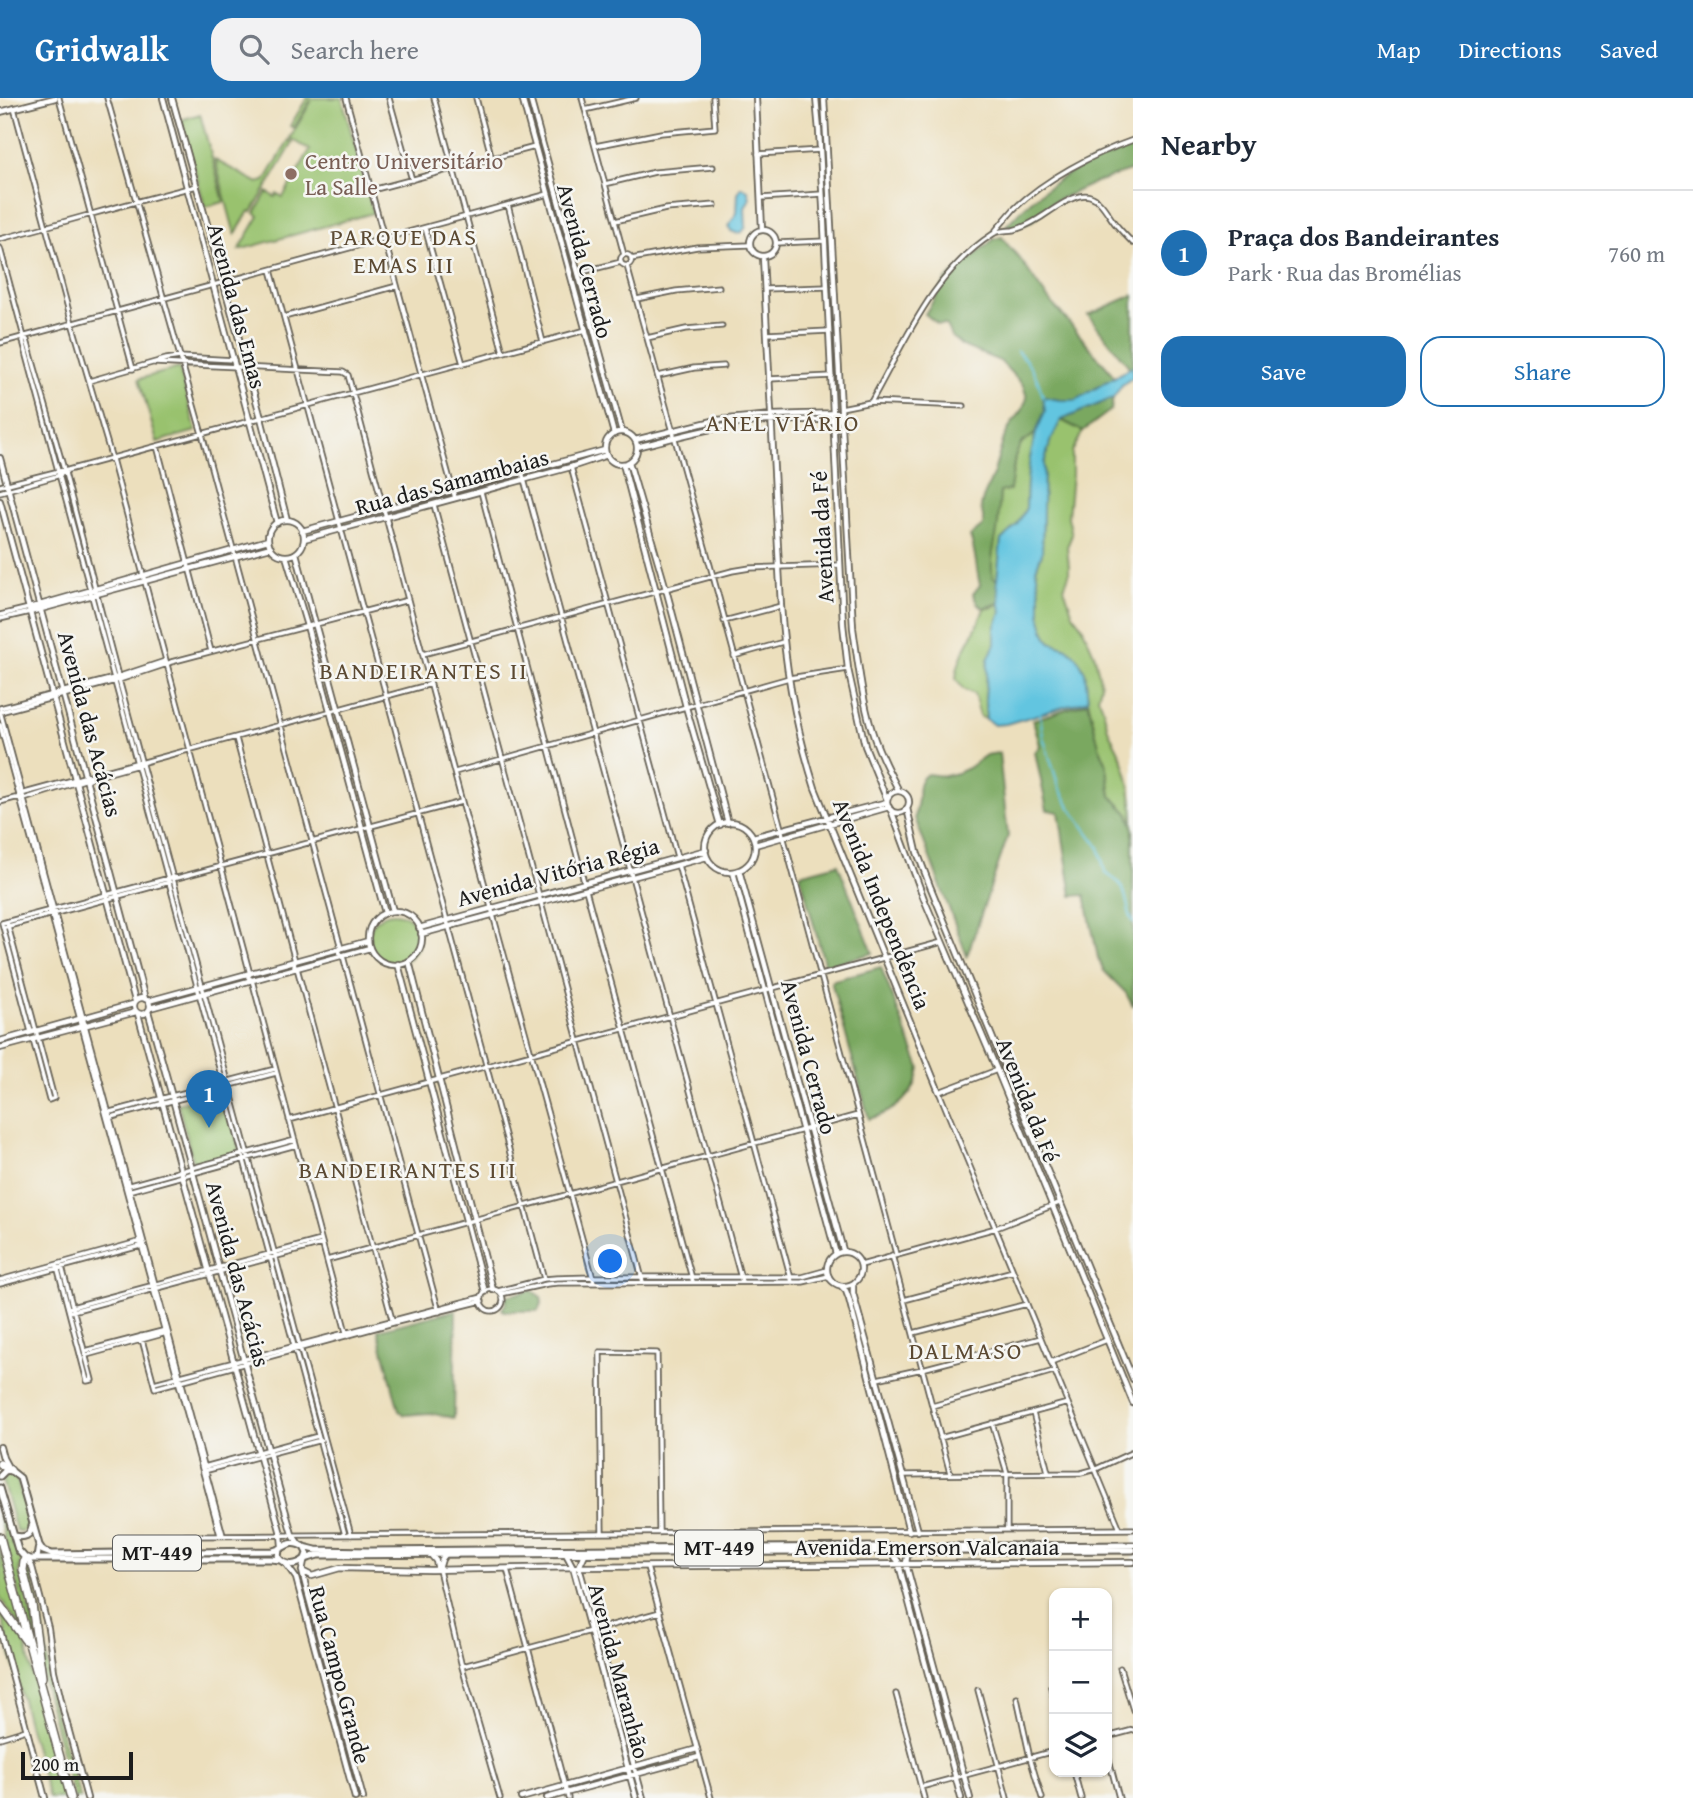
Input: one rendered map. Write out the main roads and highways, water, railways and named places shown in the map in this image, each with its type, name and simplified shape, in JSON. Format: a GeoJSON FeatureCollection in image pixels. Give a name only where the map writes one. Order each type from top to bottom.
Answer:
{"type":"FeatureCollection","features":[{"type":"Feature","properties":{"kind":"highway"},"geometry":{"type":"LineString","coordinates":[[1,1462],[10,1470]]}},
{"type":"Feature","properties":{"kind":"highway"},"geometry":{"type":"LineString","coordinates":[[0,1537],[71,1798]]}},
{"type":"Feature","properties":{"kind":"highway"},"geometry":{"type":"LineString","coordinates":[[33,1559],[24,1562],[23,1570],[32,1605],[46,1706]]}},
{"type":"Feature","properties":{"kind":"highway"},"geometry":{"type":"LineString","coordinates":[[0,1605],[28,1643]]}},
{"type":"Feature","properties":{"kind":"main road"},"geometry":{"type":"LineString","coordinates":[[0,1476],[10,1470],[19,1478],[38,1545],[33,1559],[24,1557],[18,1550],[2,1505],[0,1488]]}},
{"type":"Feature","properties":{"kind":"main road"},"geometry":{"type":"LineString","coordinates":[[15,1536],[29,1535],[33,1524]]}},
{"type":"Feature","properties":{"kind":"main road","name":"MT-449"},"geometry":{"type":"LineString","coordinates":[[38,1545],[51,1554],[280,1548],[290,1544],[316,1550],[1133,1547]]}},
{"type":"Feature","properties":{"kind":"main road"},"geometry":{"type":"LineString","coordinates":[[302,1545],[307,1553],[305,1560]]}},
{"type":"Feature","properties":{"kind":"main road","name":"MT-449"},"geometry":{"type":"LineString","coordinates":[[33,1559],[271,1559],[294,1565],[318,1555],[1133,1547]]}},
{"type":"Feature","properties":{"kind":"main road"},"geometry":{"type":"LineString","coordinates":[[280,1548],[278,1554],[283,1562]]}},
{"type":"Feature","properties":{"kind":"water"},"geometry":{"type":"Polygon","coordinates":[[[741,187],[748,190],[750,198],[745,208],[746,227],[742,232],[736,233],[731,231],[729,225],[737,213],[741,187]]]}},
{"type":"Feature","properties":{"kind":"water"},"geometry":{"type":"Polygon","coordinates":[[[1133,366],[1133,377],[1122,385],[1113,398],[1061,420],[1044,463],[1042,553],[1036,569],[1040,615],[1050,642],[1067,648],[1077,657],[1085,672],[1088,700],[1006,724],[994,725],[986,719],[985,700],[988,660],[995,644],[995,629],[1001,613],[997,580],[1001,540],[1017,525],[1026,508],[1030,458],[1045,411],[1043,397],[1076,400],[1133,366]]]}},
{"type":"Feature","properties":{"kind":"waterway"},"geometry":{"type":"LineString","coordinates":[[1017,351],[1034,372],[1043,397]]}},
{"type":"Feature","properties":{"kind":"waterway"},"geometry":{"type":"LineString","coordinates":[[1040,714],[1043,737],[1059,787],[1071,809],[1099,847],[1105,872],[1122,887],[1133,922]]}},
{"type":"Feature","properties":{"kind":"place","name":"Centro Universitário La Salle"},"geometry":{"type":"Point","coordinates":[291,174]}},
{"type":"Feature","properties":{"kind":"place","name":"Praça dos Bandeirantes"},"geometry":{"type":"Point","coordinates":[209,1128]}},
{"type":"Feature","properties":{"kind":"district","name":"PARQUE DAS EMAS III"},"geometry":{"type":"Point","coordinates":[404,251]}},
{"type":"Feature","properties":{"kind":"district","name":"ANEL VIÁRIO"},"geometry":{"type":"Point","coordinates":[783,423]}},
{"type":"Feature","properties":{"kind":"district","name":"BANDEIRANTES II"},"geometry":{"type":"Point","coordinates":[424,671]}},
{"type":"Feature","properties":{"kind":"district","name":"BANDEIRANTES III"},"geometry":{"type":"Point","coordinates":[408,1170]}},
{"type":"Feature","properties":{"kind":"district","name":"DALMASO"},"geometry":{"type":"Point","coordinates":[966,1351]}}]}
